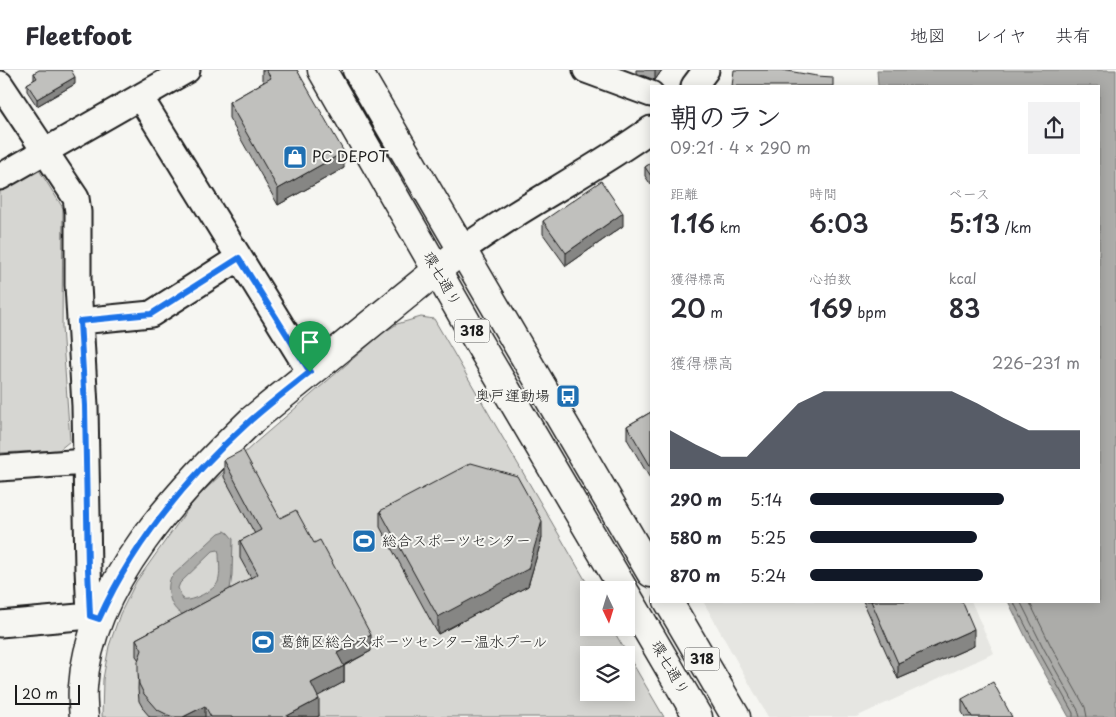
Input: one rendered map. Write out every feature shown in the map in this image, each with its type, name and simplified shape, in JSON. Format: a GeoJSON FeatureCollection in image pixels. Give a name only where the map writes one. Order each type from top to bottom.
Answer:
{"type":"FeatureCollection","features":[{"type":"Feature","properties":{"kind":"main road","name":"環七通り"},"geometry":{"type":"LineString","coordinates":[[322,70],[619,581]]}},
{"type":"Feature","properties":{"kind":"main road","name":"環七通り"},"geometry":{"type":"LineString","coordinates":[[357,70],[650,571]]}},
{"type":"Feature","properties":{"kind":"main road"},"geometry":{"type":"LineString","coordinates":[[84,717],[84,674],[95,618],[123,570],[155,524],[191,481],[252,420],[462,250]]}},
{"type":"Feature","properties":{"kind":"main road","name":"318"},"geometry":{"type":"LineString","coordinates":[[669,603],[736,717]]}},
{"type":"Feature","properties":{"kind":"main road","name":"環七通り"},"geometry":{"type":"LineString","coordinates":[[635,609],[698,717]]}},
{"type":"Feature","properties":{"kind":"street"},"geometry":{"type":"LineString","coordinates":[[0,177],[186,70]]}},
{"type":"Feature","properties":{"kind":"street"},"geometry":{"type":"LineString","coordinates":[[586,70],[650,94]]}},
{"type":"Feature","properties":{"kind":"street"},"geometry":{"type":"LineString","coordinates":[[695,85],[706,70]]}},
{"type":"Feature","properties":{"kind":"street"},"geometry":{"type":"LineString","coordinates":[[0,84],[76,198],[86,462],[95,618],[0,624]]}},
{"type":"Feature","properties":{"kind":"street"},"geometry":{"type":"LineString","coordinates":[[140,97],[310,372]]}},
{"type":"Feature","properties":{"kind":"street"},"geometry":{"type":"LineString","coordinates":[[462,250],[487,232],[623,149],[650,130]]}},
{"type":"Feature","properties":{"kind":"street"},"geometry":{"type":"LineString","coordinates":[[80,321],[151,314],[239,258]]}},
{"type":"Feature","properties":{"kind":"street"},"geometry":{"type":"LineString","coordinates":[[0,468],[86,462]]}},
{"type":"Feature","properties":{"kind":"shaded area"},"geometry":{"type":"Polygon","coordinates":[[[39,170],[63,208],[62,327],[70,441],[59,450],[0,453],[0,191],[39,170]]]}},
{"type":"Feature","properties":{"kind":"shaded area","name":"総合スポーツセンター"},"geometry":{"type":"Polygon","coordinates":[[[421,317],[434,319],[586,581],[580,581],[580,636],[617,636],[623,646],[580,646],[580,701],[635,701],[635,667],[664,717],[102,717],[103,679],[109,646],[120,614],[136,582],[195,499],[255,443],[383,333],[397,324],[421,317]]]}},
{"type":"Feature","properties":{"kind":"shaded area"},"geometry":{"type":"Polygon","coordinates":[[[704,603],[972,603],[994,653],[856,717],[768,717],[704,603]]]}},
{"type":"Feature","properties":{"kind":"water"},"geometry":{"type":"Polygon","coordinates":[[[877,70],[1116,70],[1116,717],[1069,717],[1034,654],[1009,603],[1100,603],[1100,85],[878,85],[877,70]]]}},
{"type":"Feature","properties":{"kind":"water"},"geometry":{"type":"Polygon","coordinates":[[[225,531],[233,539],[230,589],[223,597],[185,615],[180,613],[170,600],[169,582],[171,577],[219,533],[225,531]],[[218,550],[213,551],[180,583],[178,588],[183,600],[208,592],[216,585],[219,575],[218,550]]]}},
{"type":"Feature","properties":{"kind":"building"},"geometry":{"type":"Polygon","coordinates":[[[39,70],[71,70],[75,77],[37,99],[27,84],[37,78],[34,73],[39,70]]]}},
{"type":"Feature","properties":{"kind":"building"},"geometry":{"type":"Polygon","coordinates":[[[266,70],[297,70],[344,152],[278,189],[229,102],[271,78],[266,70]]]}},
{"type":"Feature","properties":{"kind":"building"},"geometry":{"type":"Polygon","coordinates":[[[734,70],[782,70],[833,77],[833,85],[732,85],[734,70]]]}},
{"type":"Feature","properties":{"kind":"building"},"geometry":{"type":"Polygon","coordinates":[[[650,164],[650,174],[645,167],[650,164]]]}},
{"type":"Feature","properties":{"kind":"building"},"geometry":{"type":"Polygon","coordinates":[[[601,181],[623,213],[566,253],[543,221],[601,181]]]}},
{"type":"Feature","properties":{"kind":"building"},"geometry":{"type":"Polygon","coordinates":[[[650,413],[650,465],[627,426],[650,413]]]}},
{"type":"Feature","properties":{"kind":"building"},"geometry":{"type":"Polygon","coordinates":[[[243,450],[280,518],[296,510],[314,543],[320,540],[371,635],[337,653],[344,666],[311,683],[319,699],[285,717],[211,717],[205,706],[183,717],[173,717],[158,710],[144,694],[139,684],[138,661],[142,650],[136,639],[258,574],[240,541],[261,530],[224,460],[243,450]]]}},
{"type":"Feature","properties":{"kind":"building"},"geometry":{"type":"Polygon","coordinates":[[[471,463],[517,476],[542,521],[528,569],[438,617],[380,511],[471,463]]]}},
{"type":"Feature","properties":{"kind":"building"},"geometry":{"type":"Polygon","coordinates":[[[872,603],[963,603],[974,629],[898,663],[872,603]]]}},
{"type":"Feature","properties":{"kind":"building"},"geometry":{"type":"Polygon","coordinates":[[[993,682],[1012,717],[972,717],[962,699],[993,682]]]}},
{"type":"Feature","properties":{"kind":"place","name":"PC DEPOT"},"geometry":{"type":"Point","coordinates":[295,157]}},
{"type":"Feature","properties":{"kind":"place","name":"奥戸運動場"},"geometry":{"type":"Point","coordinates":[568,396]}},
{"type":"Feature","properties":{"kind":"place","name":"総合スポーツセンター"},"geometry":{"type":"Point","coordinates":[364,541]}},
{"type":"Feature","properties":{"kind":"place","name":"葛飾区総合スポーツセンター温水プール"},"geometry":{"type":"Point","coordinates":[263,642]}},
{"type":"Feature","properties":{"kind":"route"},"geometry":{"type":"LineString","coordinates":[[239,258],[310,372],[252,420],[191,481],[155,524],[123,570],[99,619],[90,616],[85,406],[80,321],[151,314],[239,258]]}}]}
